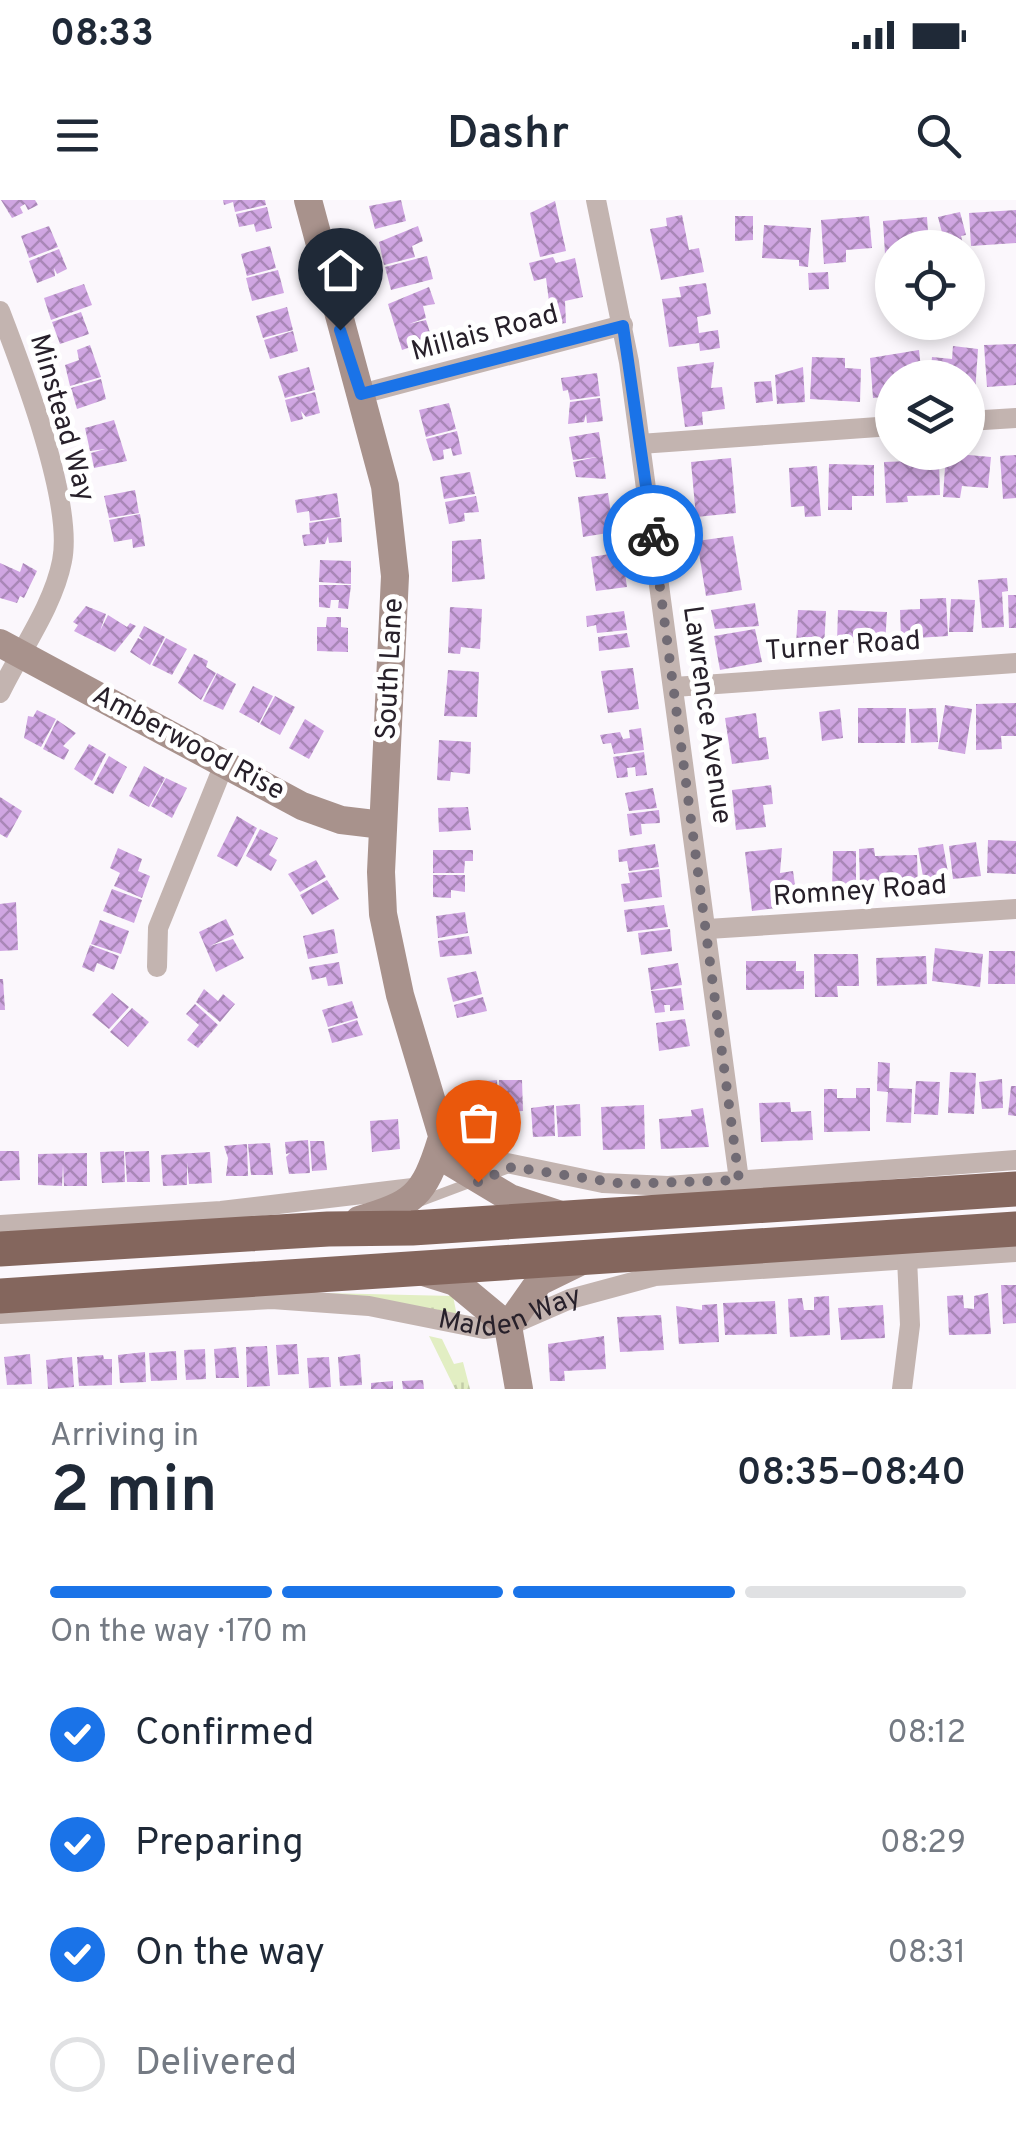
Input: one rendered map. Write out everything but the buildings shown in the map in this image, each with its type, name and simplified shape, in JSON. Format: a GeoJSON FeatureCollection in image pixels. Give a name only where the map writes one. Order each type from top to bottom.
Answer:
{"type":"FeatureCollection","features":[{"type":"Feature","properties":{"kind":"highway"},"geometry":{"type":"LineString","coordinates":[[0,1249],[330,1215],[412,1228],[1016,1189]]}},
{"type":"Feature","properties":{"kind":"highway","name":"Malden Way"},"geometry":{"type":"LineString","coordinates":[[0,1296],[1016,1229]]}},
{"type":"Feature","properties":{"kind":"street","name":"South Lane"},"geometry":{"type":"LineString","coordinates":[[308,200],[385,486],[395,576],[381,872],[390,954],[441,1141]]}},
{"type":"Feature","properties":{"kind":"street","name":"Lawrence Avenue"},"geometry":{"type":"LineString","coordinates":[[596,200],[623,326],[708,929],[739,1180]]}},
{"type":"Feature","properties":{"kind":"street","name":"Minstead Way"},"geometry":{"type":"LineString","coordinates":[[0,310],[45,447],[62,532],[62,560],[54,584],[10,648],[0,693]]}},
{"type":"Feature","properties":{"kind":"street","name":"Millais Road"},"geometry":{"type":"LineString","coordinates":[[361,394],[623,326]]}},
{"type":"Feature","properties":{"kind":"street"},"geometry":{"type":"LineString","coordinates":[[985,420],[1016,418]]}},
{"type":"Feature","properties":{"kind":"street"},"geometry":{"type":"LineString","coordinates":[[640,444],[875,427]]}},
{"type":"Feature","properties":{"kind":"street","name":"Amberwood Rise"},"geometry":{"type":"LineString","coordinates":[[10,648],[322,815],[384,825]]}},
{"type":"Feature","properties":{"kind":"street","name":"Turner Road"},"geometry":{"type":"LineString","coordinates":[[674,687],[1016,663]]}},
{"type":"Feature","properties":{"kind":"street"},"geometry":{"type":"LineString","coordinates":[[157,967],[158,928],[225,762]]}},
{"type":"Feature","properties":{"kind":"street","name":"Romney Road"},"geometry":{"type":"LineString","coordinates":[[708,929],[1016,908]]}},
{"type":"Feature","properties":{"kind":"street"},"geometry":{"type":"LineString","coordinates":[[441,1141],[450,1162],[478,1170],[567,1218]]}},
{"type":"Feature","properties":{"kind":"street"},"geometry":{"type":"LineString","coordinates":[[0,1224],[330,1215],[400,1208],[425,1186],[441,1141]]}},
{"type":"Feature","properties":{"kind":"street"},"geometry":{"type":"LineString","coordinates":[[478,1170],[512,1167],[624,1184],[739,1180],[1016,1160]]}},
{"type":"Feature","properties":{"kind":"street"},"geometry":{"type":"LineString","coordinates":[[330,1215],[425,1186]]}},
{"type":"Feature","properties":{"kind":"street","name":"Malden Way"},"geometry":{"type":"LineString","coordinates":[[0,1314],[272,1299],[369,1306],[484,1328],[508,1326],[570,1300],[655,1276],[1016,1252]]}},
{"type":"Feature","properties":{"kind":"street"},"geometry":{"type":"LineString","coordinates":[[508,1326],[540,1282],[590,1257]]}},
{"type":"Feature","properties":{"kind":"street"},"geometry":{"type":"LineString","coordinates":[[902,1389],[910,1325],[907,1258]]}},
{"type":"Feature","properties":{"kind":"street"},"geometry":{"type":"LineString","coordinates":[[416,1268],[455,1282],[508,1326],[519,1389]]}},
{"type":"Feature","properties":{"kind":"lane"},"geometry":{"type":"LineString","coordinates":[[400,1208],[478,1170]]}},
{"type":"Feature","properties":{"kind":"green space"},"geometry":{"type":"Polygon","coordinates":[[[326,1294],[453,1296],[457,1316],[326,1294]]]}},
{"type":"Feature","properties":{"kind":"green space"},"geometry":{"type":"Polygon","coordinates":[[[429,1336],[442,1339],[454,1364],[463,1362],[470,1389],[455,1389],[429,1336]]]}},
{"type":"Feature","properties":{"kind":"way so far"},"geometry":{"type":"LineString","coordinates":[[478,1182],[512,1167],[624,1184],[668,1186],[739,1180],[653,535]]}},
{"type":"Feature","properties":{"kind":"route"},"geometry":{"type":"LineString","coordinates":[[340,330],[361,394],[623,326],[653,535]]}}]}
